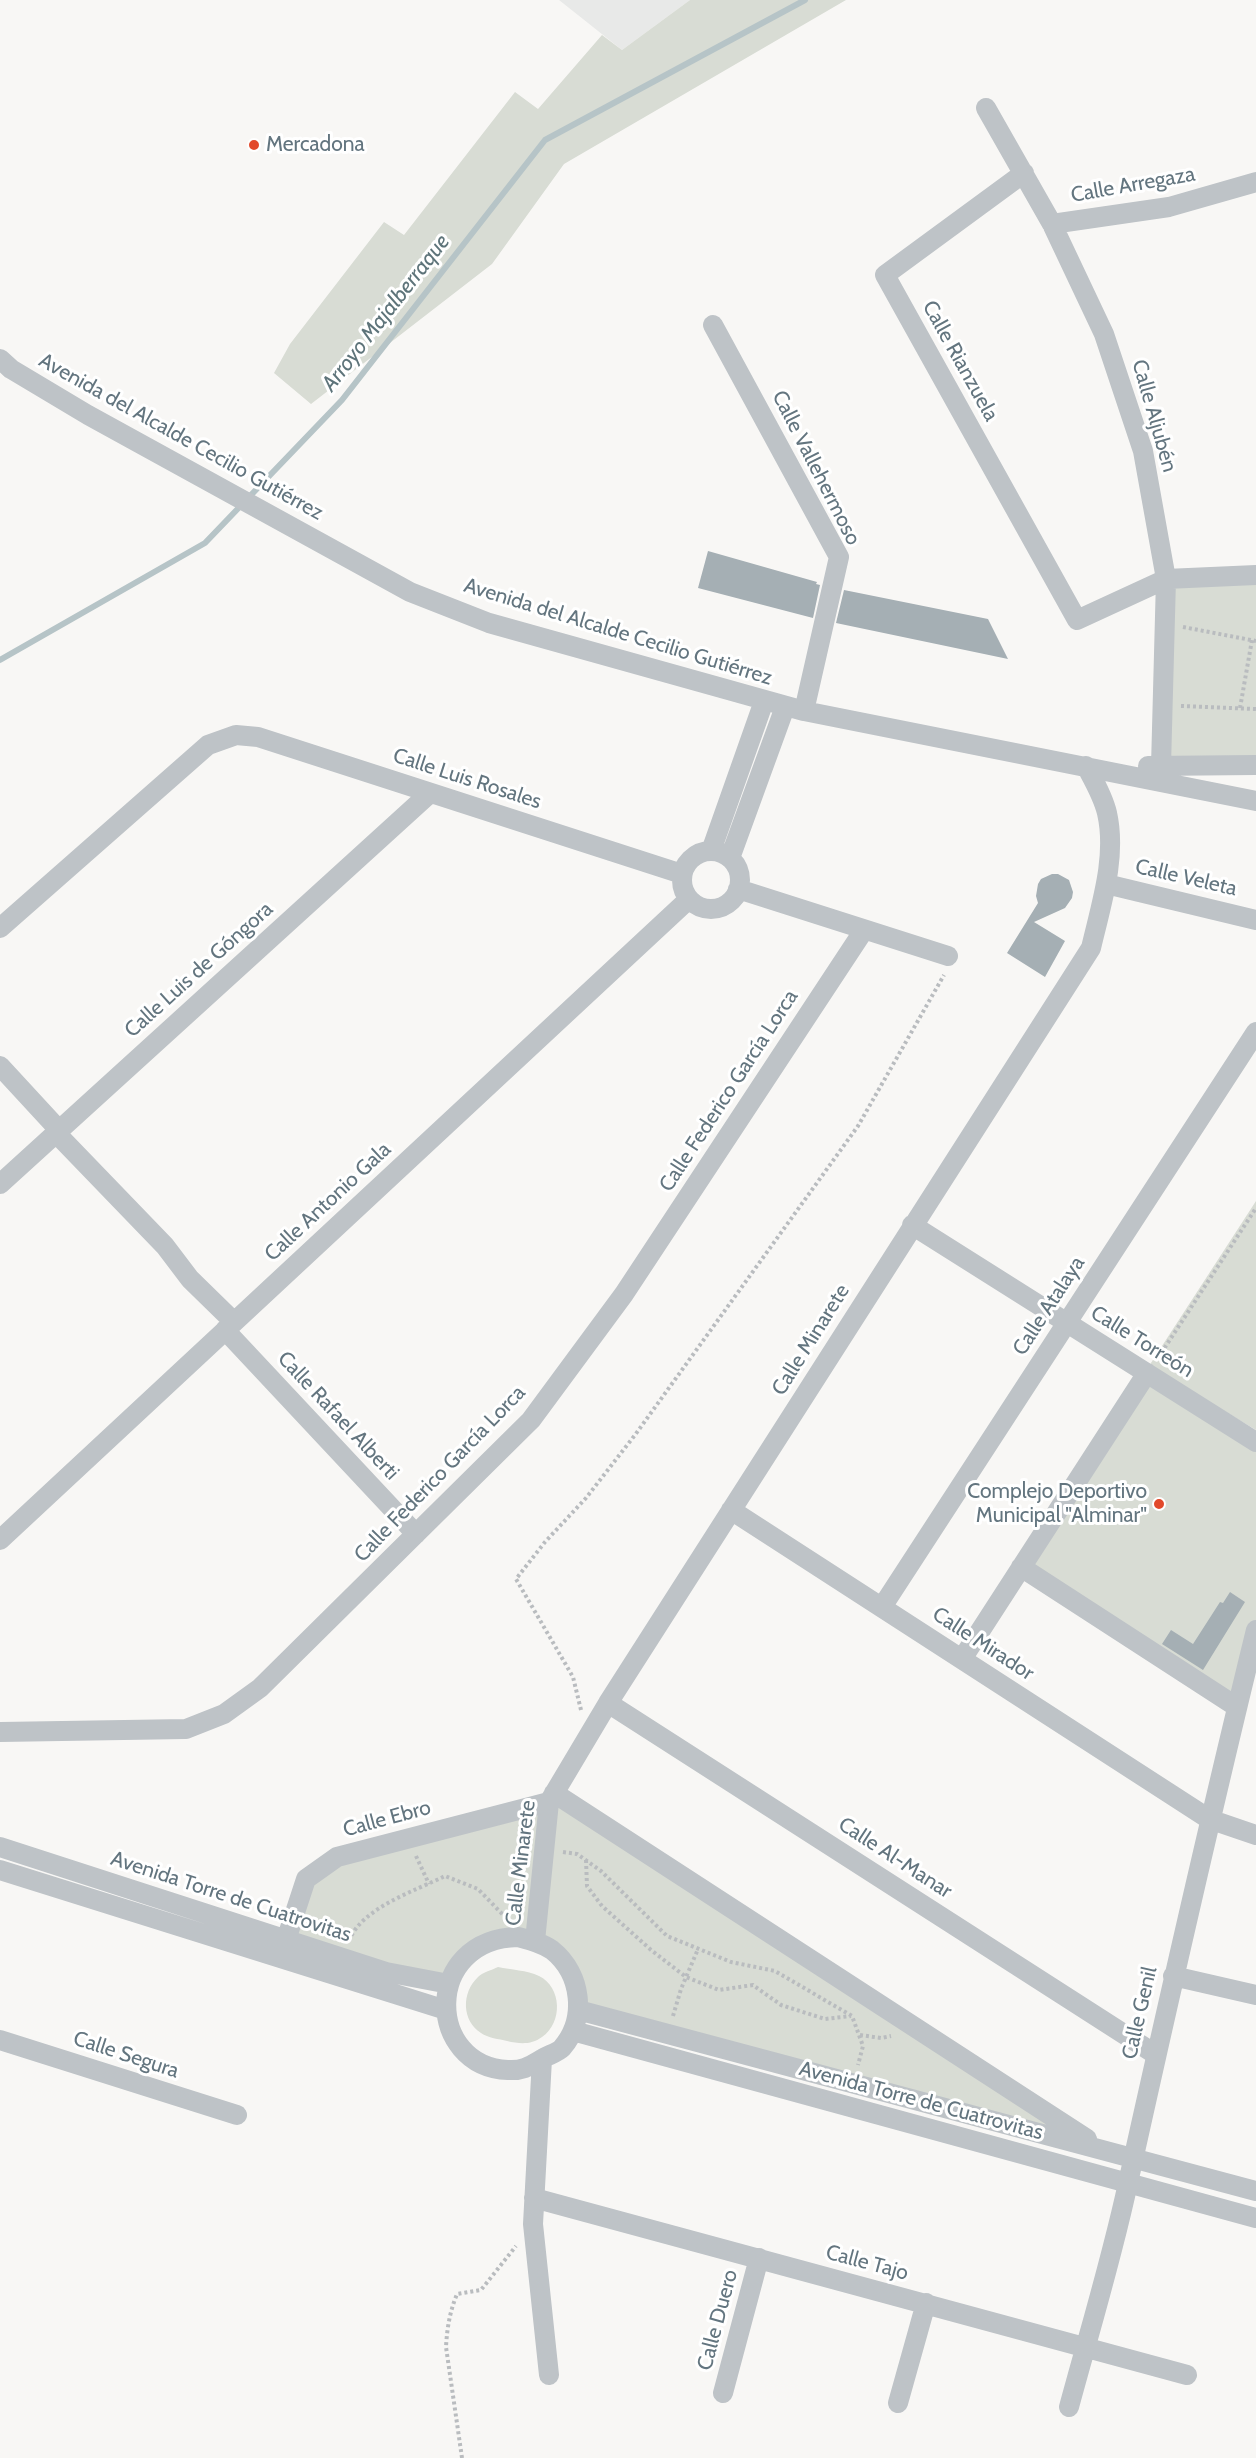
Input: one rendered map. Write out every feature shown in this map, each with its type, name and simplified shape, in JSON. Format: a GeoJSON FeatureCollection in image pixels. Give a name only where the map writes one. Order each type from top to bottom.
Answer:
{"type":"FeatureCollection","features":[{"type":"Feature","properties":{"kind":"street","name":"Calle Aljubén"},"geometry":{"type":"LineString","coordinates":[[986,108],[1052,224],[1104,334],[1143,451],[1166,579],[1161,766]]}},
{"type":"Feature","properties":{"kind":"street","name":"Calle Rianzuela"},"geometry":{"type":"LineString","coordinates":[[1024,173],[885,275],[1077,620],[1166,579]]}},
{"type":"Feature","properties":{"kind":"street","name":"Calle Arregaza"},"geometry":{"type":"LineString","coordinates":[[1052,224],[1169,207],[1256,182]]}},
{"type":"Feature","properties":{"kind":"street","name":"Calle Vallehermoso"},"geometry":{"type":"LineString","coordinates":[[712,325],[839,557],[804,711]]}},
{"type":"Feature","properties":{"kind":"street","name":"Avenida del Alcalde Cecilio Gutiérrez"},"geometry":{"type":"LineString","coordinates":[[4,364],[88,415],[411,592],[489,623],[785,707],[1086,766]]}},
{"type":"Feature","properties":{"kind":"street"},"geometry":{"type":"LineString","coordinates":[[1166,579],[1256,574]]}},
{"type":"Feature","properties":{"kind":"street"},"geometry":{"type":"LineString","coordinates":[[720,854],[764,701]]}},
{"type":"Feature","properties":{"kind":"street"},"geometry":{"type":"LineString","coordinates":[[720,854],[785,707]]}},
{"type":"Feature","properties":{"kind":"street","name":"Calle Luis Rosales"},"geometry":{"type":"LineString","coordinates":[[0,928],[208,745],[236,735],[258,737],[682,874]]}},
{"type":"Feature","properties":{"kind":"street"},"geometry":{"type":"LineString","coordinates":[[1086,766],[1256,765]]}},
{"type":"Feature","properties":{"kind":"street"},"geometry":{"type":"LineString","coordinates":[[1086,766],[1152,782],[1256,801]]}},
{"type":"Feature","properties":{"kind":"street","name":"Calle Minarete"},"geometry":{"type":"LineString","coordinates":[[531,1940],[551,1797],[608,1703],[912,1225],[1091,948],[1106,884],[1109,843],[1107,814],[1099,789],[1086,766]]}},
{"type":"Feature","properties":{"kind":"street","name":"Calle Luis de Góngora"},"geometry":{"type":"LineString","coordinates":[[0,1184],[430,793]]}},
{"type":"Feature","properties":{"kind":"street"},"geometry":{"type":"LineString","coordinates":[[701,852],[720,854],[739,872],[738,889],[734,897],[721,908],[703,908],[688,899],[684,892],[682,874],[686,865],[701,852]]}},
{"type":"Feature","properties":{"kind":"street","name":"Calle Veleta"},"geometry":{"type":"LineString","coordinates":[[1106,884],[1256,920]]}},
{"type":"Feature","properties":{"kind":"street"},"geometry":{"type":"LineString","coordinates":[[738,889],[948,956]]}},
{"type":"Feature","properties":{"kind":"street","name":"Calle Antonio Gala"},"geometry":{"type":"LineString","coordinates":[[0,1540],[688,899]]}},
{"type":"Feature","properties":{"kind":"street","name":"Calle Federico García Lorca"},"geometry":{"type":"LineString","coordinates":[[0,1732],[186,1729],[224,1714],[260,1688],[531,1420],[624,1294],[864,930]]}},
{"type":"Feature","properties":{"kind":"street","name":"Calle Atalaya"},"geometry":{"type":"LineString","coordinates":[[882,1607],[1256,1032]]}},
{"type":"Feature","properties":{"kind":"street","name":"Calle Rafael Alberti"},"geometry":{"type":"LineString","coordinates":[[0,1066],[165,1246],[230,1326],[416,1534]]}},
{"type":"Feature","properties":{"kind":"street","name":"Calle Torreón"},"geometry":{"type":"LineString","coordinates":[[912,1225],[1256,1442]]}},
{"type":"Feature","properties":{"kind":"street"},"geometry":{"type":"LineString","coordinates":[[962,1659],[1147,1373]]}},
{"type":"Feature","properties":{"kind":"street","name":"Calle Mirador"},"geometry":{"type":"LineString","coordinates":[[731,1510],[1209,1819],[1256,1835]]}},
{"type":"Feature","properties":{"kind":"street"},"geometry":{"type":"LineString","coordinates":[[1021,1567],[1237,1707]]}},
{"type":"Feature","properties":{"kind":"street","name":"Calle Genil"},"geometry":{"type":"LineString","coordinates":[[1069,2407],[1129,2182],[1155,2054],[1256,1629]]}},
{"type":"Feature","properties":{"kind":"street","name":"Calle Al-Manar"},"geometry":{"type":"LineString","coordinates":[[608,1703],[1155,2054]]}},
{"type":"Feature","properties":{"kind":"street"},"geometry":{"type":"LineString","coordinates":[[551,1797],[1102,2149]]}},
{"type":"Feature","properties":{"kind":"street","name":"Calle Ebro"},"geometry":{"type":"LineString","coordinates":[[286,1940],[306,1879],[337,1857],[551,1797]]}},
{"type":"Feature","properties":{"kind":"street","name":"Avenida Torre de Cuatrovitas"},"geometry":{"type":"LineString","coordinates":[[0,1847],[386,1972],[448,1984]]}},
{"type":"Feature","properties":{"kind":"street","name":"Avenida Torre de Cuatrovitas"},"geometry":{"type":"LineString","coordinates":[[0,1870],[446,2010]]}},
{"type":"Feature","properties":{"kind":"street"},"geometry":{"type":"LineString","coordinates":[[503,1938],[531,1940],[557,1955],[573,1976],[578,2010],[573,2031],[560,2050],[525,2069],[507,2070],[489,2066],[472,2058],[459,2044],[450,2028],[446,2010],[448,1984],[456,1968],[468,1954],[483,1944],[503,1938]]}},
{"type":"Feature","properties":{"kind":"street"},"geometry":{"type":"LineString","coordinates":[[1173,1976],[1256,1995]]}},
{"type":"Feature","properties":{"kind":"street","name":"Avenida Torre de Cuatrovitas"},"geometry":{"type":"LineString","coordinates":[[578,2010],[1256,2191]]}},
{"type":"Feature","properties":{"kind":"street","name":"Avenida Torre de Cuatrovitas"},"geometry":{"type":"LineString","coordinates":[[573,2031],[1256,2218]]}},
{"type":"Feature","properties":{"kind":"street","name":"Calle Segura"},"geometry":{"type":"LineString","coordinates":[[0,2040],[237,2115]]}},
{"type":"Feature","properties":{"kind":"street"},"geometry":{"type":"LineString","coordinates":[[542,2059],[533,2224],[549,2375]]}},
{"type":"Feature","properties":{"kind":"street","name":"Calle Tajo"},"geometry":{"type":"LineString","coordinates":[[534,2198],[1187,2374]]}},
{"type":"Feature","properties":{"kind":"street","name":"Calle Duero"},"geometry":{"type":"LineString","coordinates":[[723,2393],[759,2258]]}},
{"type":"Feature","properties":{"kind":"street"},"geometry":{"type":"LineString","coordinates":[[898,2403],[926,2303]]}},
{"type":"Feature","properties":{"kind":"path"},"geometry":{"type":"LineString","coordinates":[[1165,624],[1254,641],[1240,708]]}},
{"type":"Feature","properties":{"kind":"path"},"geometry":{"type":"LineString","coordinates":[[1162,705],[1256,709]]}},
{"type":"Feature","properties":{"kind":"path"},"geometry":{"type":"LineString","coordinates":[[588,1737],[573,1677],[516,1579],[545,1542],[586,1498],[635,1435],[858,1126],[954,958],[948,956]]}},
{"type":"Feature","properties":{"kind":"path"},"geometry":{"type":"LineString","coordinates":[[1147,1373],[1256,1208]]}},
{"type":"Feature","properties":{"kind":"path"},"geometry":{"type":"LineString","coordinates":[[408,1838],[429,1884]]}},
{"type":"Feature","properties":{"kind":"path"},"geometry":{"type":"LineString","coordinates":[[544,1850],[577,1854],[586,1860],[601,1871],[668,1936],[731,1962],[775,1971],[852,2016],[863,2046],[853,2083]]}},
{"type":"Feature","properties":{"kind":"path"},"geometry":{"type":"LineString","coordinates":[[586,1860],[587,1886],[602,1906],[651,1950],[686,1977],[719,1990],[753,1985],[781,2005],[825,2019],[852,2016]]}},
{"type":"Feature","properties":{"kind":"path"},"geometry":{"type":"LineString","coordinates":[[343,1958],[353,1930],[375,1911],[445,1876],[478,1889],[531,1940]]}},
{"type":"Feature","properties":{"kind":"path"},"geometry":{"type":"LineString","coordinates":[[668,2034],[686,1977],[698,1949]]}},
{"type":"Feature","properties":{"kind":"path"},"geometry":{"type":"LineString","coordinates":[[859,2035],[881,2038],[895,2035],[908,2023]]}},
{"type":"Feature","properties":{"kind":"path"},"geometry":{"type":"LineString","coordinates":[[462,2458],[446,2347],[450,2312],[457,2294],[481,2290],[533,2224]]}},
{"type":"Feature","properties":{"kind":"shaded area"},"geometry":{"type":"Polygon","coordinates":[[[559,0],[690,0],[622,50],[559,0]]]}},
{"type":"Feature","properties":{"kind":"shaded area"},"geometry":{"type":"Polygon","coordinates":[[[690,0],[846,0],[564,164],[492,264],[311,404],[274,373],[290,344],[384,222],[404,235],[515,92],[538,109],[602,35],[622,50],[690,0]]]}},
{"type":"Feature","properties":{"kind":"shaded area"},"geometry":{"type":"Polygon","coordinates":[[[1256,575],[1256,765],[1161,766],[1166,579],[1256,575]]]}},
{"type":"Feature","properties":{"kind":"shaded area"},"geometry":{"type":"Polygon","coordinates":[[[1256,1201],[1256,1430],[1149,1366],[1256,1201]]]}},
{"type":"Feature","properties":{"kind":"shaded area","name":"Complejo Deportivo Municipal \"Alminar\""},"geometry":{"type":"Polygon","coordinates":[[[1147,1373],[1256,1442],[1256,1630],[1237,1707],[1021,1567],[1147,1373]]]}},
{"type":"Feature","properties":{"kind":"shaded area"},"geometry":{"type":"Polygon","coordinates":[[[554,1793],[1102,2149],[578,2010],[563,1961],[503,1938],[449,1984],[286,1940],[306,1879],[337,1857],[554,1793]]]}},
{"type":"Feature","properties":{"kind":"shaded area"},"geometry":{"type":"Polygon","coordinates":[[[498,1967],[534,1974],[547,1981],[552,1988],[557,2005],[554,2023],[549,2031],[538,2040],[521,2043],[494,2038],[481,2033],[470,2021],[466,1999],[472,1984],[480,1975],[498,1967]]]}},
{"type":"Feature","properties":{"kind":"building"},"geometry":{"type":"Polygon","coordinates":[[[708,551],[817,582],[816,584],[820,585],[813,618],[698,588],[708,551]]]}},
{"type":"Feature","properties":{"kind":"building"},"geometry":{"type":"Polygon","coordinates":[[[844,590],[988,619],[1008,659],[836,623],[844,590]]]}},
{"type":"Feature","properties":{"kind":"building"},"geometry":{"type":"Polygon","coordinates":[[[1058,874],[1069,880],[1073,892],[1065,908],[1034,922],[1065,941],[1045,977],[1007,953],[1038,903],[1036,896],[1038,884],[1041,879],[1058,874]]]}},
{"type":"Feature","properties":{"kind":"building"},"geometry":{"type":"Polygon","coordinates":[[[1230,1592],[1245,1602],[1203,1670],[1162,1644],[1171,1630],[1193,1644],[1220,1602],[1223,1603],[1230,1592]]]}},
{"type":"Feature","properties":{"kind":"waterway","name":"Arroyo Majalberraque"},"geometry":{"type":"LineString","coordinates":[[0,660],[205,543],[342,400],[545,140],[805,0]]}},
{"type":"Feature","properties":{"kind":"place","name":"Mercadona"},"geometry":{"type":"Point","coordinates":[254,145]}},
{"type":"Feature","properties":{"kind":"place","name":"Complejo Deportivo Municipal \"Alminar\""},"geometry":{"type":"Point","coordinates":[1159,1504]}}]}
